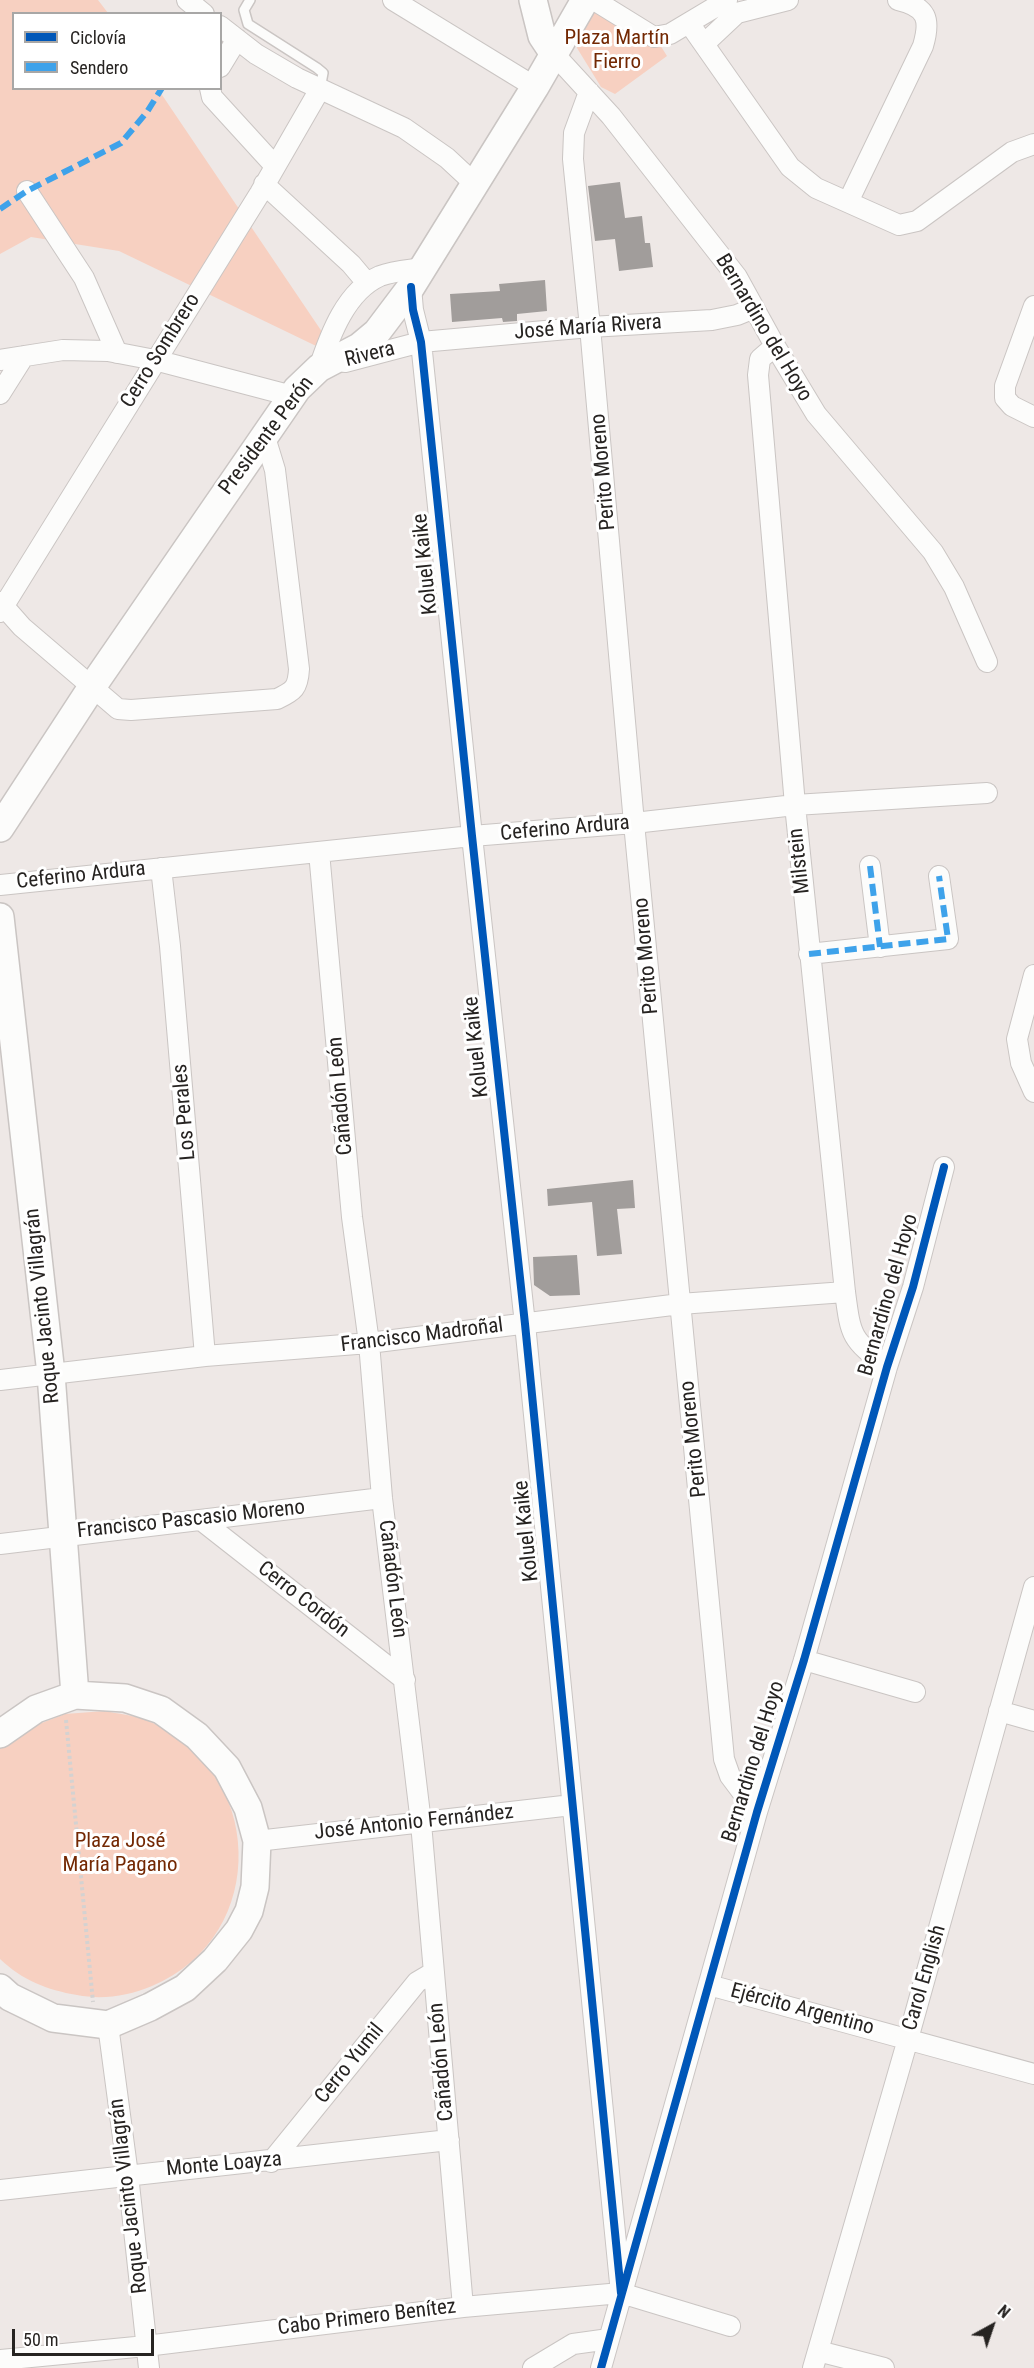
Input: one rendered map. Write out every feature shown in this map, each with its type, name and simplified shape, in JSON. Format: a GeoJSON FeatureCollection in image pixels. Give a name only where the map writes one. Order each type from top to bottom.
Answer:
{"type":"FeatureCollection","features":[{"type":"Feature","properties":{"kind":"street"},"geometry":{"type":"LineString","coordinates":[[187,0],[202,12]]}},
{"type":"Feature","properties":{"kind":"street"},"geometry":{"type":"LineString","coordinates":[[393,0],[535,87]]}},
{"type":"Feature","properties":{"kind":"street","name":"Bernardino del Hoyo"},"geometry":{"type":"LineString","coordinates":[[533,0],[542,36],[554,54],[611,116],[737,277],[816,414],[933,552],[954,587],[987,662]]}},
{"type":"Feature","properties":{"kind":"street","name":"Presidente Perón"},"geometry":{"type":"LineString","coordinates":[[0,828],[92,687],[292,396],[319,368],[359,347],[377,332],[416,277],[535,87],[585,0]]}},
{"type":"Feature","properties":{"kind":"street"},"geometry":{"type":"LineString","coordinates":[[594,0],[654,37],[670,34],[727,0]]}},
{"type":"Feature","properties":{"kind":"street"},"geometry":{"type":"LineString","coordinates":[[704,45],[737,13],[788,0]]}},
{"type":"Feature","properties":{"kind":"street"},"geometry":{"type":"LineString","coordinates":[[848,202],[923,46],[929,28],[923,12],[898,0]]}},
{"type":"Feature","properties":{"kind":"street"},"geometry":{"type":"LineString","coordinates":[[689,23],[790,166],[816,188],[899,225],[917,221],[1012,152],[1034,144]]}},
{"type":"Feature","properties":{"kind":"street"},"geometry":{"type":"LineString","coordinates":[[222,28],[256,54],[404,128],[447,158],[475,184]]}},
{"type":"Feature","properties":{"kind":"street"},"geometry":{"type":"LineString","coordinates":[[222,64],[237,39]]}},
{"type":"Feature","properties":{"kind":"street","name":"Cerro Sombrero"},"geometry":{"type":"LineString","coordinates":[[1,607],[264,184],[320,88]]}},
{"type":"Feature","properties":{"kind":"street"},"geometry":{"type":"LineString","coordinates":[[210,90],[212,97],[275,166]]}},
{"type":"Feature","properties":{"kind":"street","name":"Perito Moreno"},"geometry":{"type":"LineString","coordinates":[[589,92],[574,133],[573,159],[634,824],[715,1643],[724,1759],[730,1776],[757,1812]]}},
{"type":"Feature","properties":{"kind":"street"},"geometry":{"type":"LineString","coordinates":[[264,184],[351,264],[367,283]]}},
{"type":"Feature","properties":{"kind":"street"},"geometry":{"type":"LineString","coordinates":[[27,191],[84,278],[117,353]]}},
{"type":"Feature","properties":{"kind":"street"},"geometry":{"type":"LineString","coordinates":[[319,368],[332,331],[367,283],[382,275],[416,277]]}},
{"type":"Feature","properties":{"kind":"street","name":"Koluel Kaike"},"geometry":{"type":"LineString","coordinates":[[416,277],[412,310],[422,342],[472,836],[525,1324],[621,2293]]}},
{"type":"Feature","properties":{"kind":"street"},"geometry":{"type":"LineString","coordinates":[[1034,306],[1005,386],[1005,398],[1012,406],[1034,417]]}},
{"type":"Feature","properties":{"kind":"street","name":"José María Rivera"},"geometry":{"type":"LineString","coordinates":[[422,342],[590,327],[712,320],[737,315],[754,308]]}},
{"type":"Feature","properties":{"kind":"street","name":"Rivera"},"geometry":{"type":"LineString","coordinates":[[319,368],[422,342]]}},
{"type":"Feature","properties":{"kind":"street","name":"Milstein"},"geometry":{"type":"LineString","coordinates":[[775,346],[760,359],[758,375],[795,805],[845,1292],[849,1328],[859,1344],[887,1367]]}},
{"type":"Feature","properties":{"kind":"street"},"geometry":{"type":"LineString","coordinates":[[0,360],[63,350],[117,353],[155,360],[292,396]]}},
{"type":"Feature","properties":{"kind":"street"},"geometry":{"type":"LineString","coordinates":[[0,394],[24,357]]}},
{"type":"Feature","properties":{"kind":"street"},"geometry":{"type":"LineString","coordinates":[[1,607],[118,709],[131,710],[278,699],[291,692],[298,682],[299,669],[275,470],[264,434]]}},
{"type":"Feature","properties":{"kind":"street","name":"Ceferino Ardura"},"geometry":{"type":"LineString","coordinates":[[0,885],[472,836],[634,824],[795,805],[987,793]]}},
{"type":"Feature","properties":{"kind":"street","name":"Cañadón León"},"geometry":{"type":"LineString","coordinates":[[319,852],[352,1217],[369,1343],[382,1498],[421,1823],[463,2307]]}},
{"type":"Feature","properties":{"kind":"street"},"geometry":{"type":"LineString","coordinates":[[870,866],[880,947]]}},
{"type":"Feature","properties":{"kind":"street","name":"Los Perales"},"geometry":{"type":"LineString","coordinates":[[161,868],[170,946],[205,1356]]}},
{"type":"Feature","properties":{"kind":"street"},"geometry":{"type":"LineString","coordinates":[[810,954],[948,939],[939,876]]}},
{"type":"Feature","properties":{"kind":"street","name":"Roque Jacinto Villagrán"},"geometry":{"type":"LineString","coordinates":[[0,917],[51,1374],[64,1534],[67,1698]]}},
{"type":"Feature","properties":{"kind":"street"},"geometry":{"type":"LineString","coordinates":[[1034,975],[1017,1039],[1021,1064],[1034,1092]]}},
{"type":"Feature","properties":{"kind":"street","name":"Bernardino del Hoyo"},"geometry":{"type":"LineString","coordinates":[[601,2368],[757,1812],[804,1660],[912,1287],[944,1167]]}},
{"type":"Feature","properties":{"kind":"street","name":"Francisco Madroñal"},"geometry":{"type":"LineString","coordinates":[[0,1380],[205,1356],[369,1343],[680,1304],[845,1292]]}},
{"type":"Feature","properties":{"kind":"street","name":"Francisco Pascasio Moreno"},"geometry":{"type":"LineString","coordinates":[[0,1544],[64,1534],[382,1498]]}},
{"type":"Feature","properties":{"kind":"street","name":"Cerro Cordón"},"geometry":{"type":"LineString","coordinates":[[201,1520],[405,1680]]}},
{"type":"Feature","properties":{"kind":"street","name":"Carol English"},"geometry":{"type":"LineString","coordinates":[[816,2359],[1034,1587]]}},
{"type":"Feature","properties":{"kind":"street"},"geometry":{"type":"LineString","coordinates":[[804,1660],[915,1692]]}},
{"type":"Feature","properties":{"kind":"street"},"geometry":{"type":"LineString","coordinates":[[0,1734],[36,1709],[67,1698],[124,1698],[161,1710],[197,1736],[227,1768],[248,1808],[257,1841],[255,1887],[249,1911],[239,1930],[215,1960],[185,1988],[150,2007],[102,2024],[53,2018],[10,1997],[0,1988]]}},
{"type":"Feature","properties":{"kind":"street"},"geometry":{"type":"LineString","coordinates":[[999,1712],[1034,1721]]}},
{"type":"Feature","properties":{"kind":"street","name":"José Antonio Fernández"},"geometry":{"type":"LineString","coordinates":[[257,1841],[572,1805]]}},
{"type":"Feature","properties":{"kind":"street","name":"Cerro Yumil"},"geometry":{"type":"LineString","coordinates":[[271,2162],[417,1982],[434,1972]]}},
{"type":"Feature","properties":{"kind":"street","name":"Ejército Argentino"},"geometry":{"type":"LineString","coordinates":[[709,1985],[1034,2074]]}},
{"type":"Feature","properties":{"kind":"street","name":"Roque Jacinto Villagrán"},"geometry":{"type":"LineString","coordinates":[[102,2024],[128,2175],[148,2368]]}},
{"type":"Feature","properties":{"kind":"street","name":"Monte Loayza"},"geometry":{"type":"LineString","coordinates":[[0,2190],[271,2162],[448,2140]]}},
{"type":"Feature","properties":{"kind":"street","name":"Cabo Primero Benítez"},"geometry":{"type":"LineString","coordinates":[[0,2360],[146,2346],[463,2307],[621,2293],[730,2326]]}},
{"type":"Feature","properties":{"kind":"street"},"geometry":{"type":"LineString","coordinates":[[533,2368],[573,2344],[609,2339]]}},
{"type":"Feature","properties":{"kind":"street"},"geometry":{"type":"LineString","coordinates":[[816,2359],[884,2368]]}},
{"type":"Feature","properties":{"kind":"lane"},"geometry":{"type":"LineString","coordinates":[[250,0],[244,10],[248,24],[323,73],[320,88]]}},
{"type":"Feature","properties":{"kind":"path"},"geometry":{"type":"LineString","coordinates":[[67,1698],[65,1714],[92,1998],[102,2024]]}},
{"type":"Feature","properties":{"kind":"green space"},"geometry":{"type":"Polygon","coordinates":[[[0,0],[98,0],[107,12],[12,12],[12,90],[159,90],[339,357],[119,251],[31,237],[0,254],[0,0]]]}},
{"type":"Feature","properties":{"kind":"green space","name":"Plaza Martín Fierro"},"geometry":{"type":"Polygon","coordinates":[[[586,0],[655,37],[667,56],[615,94],[601,87],[577,48],[586,0]]]}},
{"type":"Feature","properties":{"kind":"green space","name":"Plaza José María Pagano"},"geometry":{"type":"Polygon","coordinates":[[[105,1711],[146,1720],[185,1743],[214,1774],[232,1811],[239,1852],[234,1892],[218,1930],[191,1962],[152,1986],[124,1995],[96,1997],[66,1993],[45,1987],[17,1973],[0,1959],[0,1749],[26,1729],[65,1714],[105,1711]]]}},
{"type":"Feature","properties":{"kind":"building"},"geometry":{"type":"Polygon","coordinates":[[[620,182],[625,218],[642,216],[645,243],[650,243],[653,267],[619,271],[615,239],[595,241],[588,186],[620,182]]]}},
{"type":"Feature","properties":{"kind":"building"},"geometry":{"type":"Polygon","coordinates":[[[545,280],[547,311],[517,314],[517,321],[503,322],[502,318],[452,322],[450,294],[500,291],[499,284],[545,280]]]}},
{"type":"Feature","properties":{"kind":"building"},"geometry":{"type":"Polygon","coordinates":[[[633,1180],[635,1208],[617,1209],[622,1254],[597,1256],[592,1202],[548,1206],[547,1189],[633,1180]]]}},
{"type":"Feature","properties":{"kind":"building"},"geometry":{"type":"Polygon","coordinates":[[[577,1255],[580,1295],[550,1296],[534,1285],[533,1257],[577,1255]]]}},
{"type":"Feature","properties":{"kind":"marked path"},"geometry":{"type":"LineString","coordinates":[[0,209],[27,191],[121,143],[147,112],[161,90]]}},
{"type":"Feature","properties":{"kind":"marked path"},"geometry":{"type":"LineString","coordinates":[[870,866],[880,947]]}},
{"type":"Feature","properties":{"kind":"marked path"},"geometry":{"type":"LineString","coordinates":[[809,954],[948,939],[939,876]]}},
{"type":"Feature","properties":{"kind":"cycle path"},"geometry":{"type":"LineString","coordinates":[[411,287],[413,310],[421,342],[525,1324],[621,2293]]}},
{"type":"Feature","properties":{"kind":"cycle path"},"geometry":{"type":"LineString","coordinates":[[601,2368],[757,1812],[804,1660],[887,1367],[913,1287],[944,1167]]}}]}
